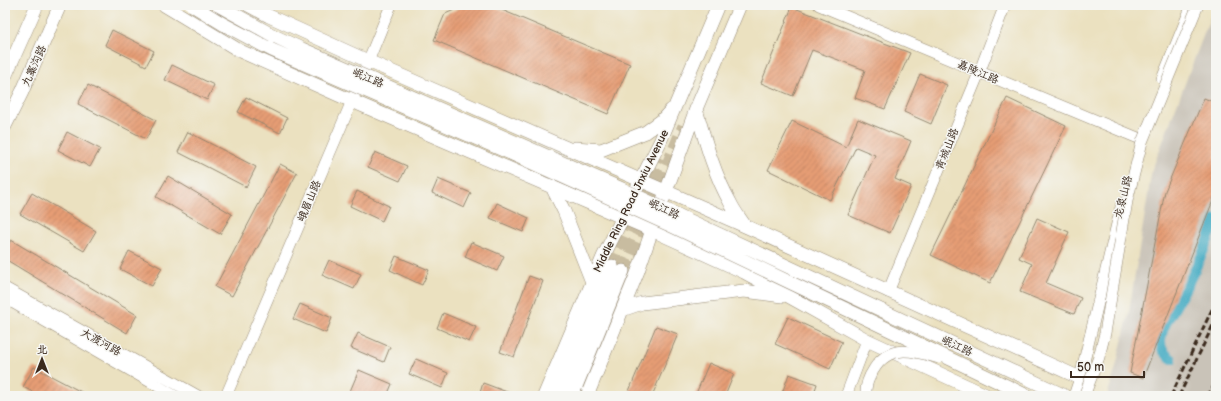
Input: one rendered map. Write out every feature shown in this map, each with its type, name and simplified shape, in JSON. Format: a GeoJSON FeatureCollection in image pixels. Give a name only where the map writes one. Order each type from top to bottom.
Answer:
{"type":"FeatureCollection","features":[{"type":"Feature","properties":{"kind":"main road","name":"九寨沟路"},"geometry":{"type":"LineString","coordinates":[[5,77],[37,5]]}},
{"type":"Feature","properties":{"kind":"main road","name":"九寨沟路"},"geometry":{"type":"LineString","coordinates":[[5,126],[25,85],[60,5]]}},
{"type":"Feature","properties":{"kind":"main road"},"geometry":{"type":"LineString","coordinates":[[164,5],[240,51],[352,101],[551,185],[744,272],[867,340],[988,396]]}},
{"type":"Feature","properties":{"kind":"main road","name":"岷江路"},"geometry":{"type":"LineString","coordinates":[[192,5],[223,24],[272,50],[526,160],[665,223],[1027,396]]}},
{"type":"Feature","properties":{"kind":"main road","name":"岷江路"},"geometry":{"type":"LineString","coordinates":[[218,5],[274,36],[302,49],[622,189],[1065,396]]}},
{"type":"Feature","properties":{"kind":"main road","name":"岷江路"},"geometry":{"type":"LineString","coordinates":[[248,5],[368,61],[745,226],[1080,378]]}},
{"type":"Feature","properties":{"kind":"main road","name":"Middle Ring Road Jnxiu Avenue"},"geometry":{"type":"LineString","coordinates":[[544,396],[592,282],[660,142],[718,5]]}},
{"type":"Feature","properties":{"kind":"main road","name":"Middle Ring Road Jnxiu Avenue"},"geometry":{"type":"LineString","coordinates":[[587,396],[638,271],[665,191],[696,109],[740,5]]}},
{"type":"Feature","properties":{"kind":"main road"},"geometry":{"type":"LineString","coordinates":[[563,147],[601,150],[646,132],[661,121],[676,104]]}},
{"type":"Feature","properties":{"kind":"main road"},"geometry":{"type":"LineString","coordinates":[[696,109],[705,140],[724,191],[745,226]]}},
{"type":"Feature","properties":{"kind":"main road"},"geometry":{"type":"LineString","coordinates":[[551,185],[564,211],[592,282]]}},
{"type":"Feature","properties":{"kind":"main road"},"geometry":{"type":"LineString","coordinates":[[558,396],[618,268],[572,396]]}},
{"type":"Feature","properties":{"kind":"main road"},"geometry":{"type":"LineString","coordinates":[[622,310],[642,303],[744,291],[790,297]]}},
{"type":"Feature","properties":{"kind":"street","name":"峨眉山路"},"geometry":{"type":"LineString","coordinates":[[226,396],[352,101],[390,5]]}},
{"type":"Feature","properties":{"kind":"street","name":"嘉陵江路"},"geometry":{"type":"LineString","coordinates":[[819,5],[1138,138]]}},
{"type":"Feature","properties":{"kind":"street","name":"青城山路"},"geometry":{"type":"LineString","coordinates":[[888,292],[979,73],[1005,5]]}},
{"type":"Feature","properties":{"kind":"street"},"geometry":{"type":"LineString","coordinates":[[1084,396],[1099,357],[1105,333],[1127,201],[1142,142],[1198,5]]}},
{"type":"Feature","properties":{"kind":"street","name":"龙泉山路"},"geometry":{"type":"LineString","coordinates":[[1074,396],[1080,378],[1138,138],[1179,36],[1187,6]]}},
{"type":"Feature","properties":{"kind":"street","name":"大渡河路"},"geometry":{"type":"LineString","coordinates":[[5,288],[198,396]]}},
{"type":"Feature","properties":{"kind":"street","name":"大渡河路"},"geometry":{"type":"LineString","coordinates":[[5,298],[175,396]]}},
{"type":"Feature","properties":{"kind":"street"},"geometry":{"type":"LineString","coordinates":[[846,396],[867,340]]}},
{"type":"Feature","properties":{"kind":"street"},"geometry":{"type":"LineString","coordinates":[[866,396],[865,391],[868,379],[876,365],[886,356],[903,351],[915,351],[961,364]]}},
{"type":"Feature","properties":{"kind":"shaded area"},"geometry":{"type":"Polygon","coordinates":[[[1215,5],[1216,396],[1107,396],[1115,371],[1128,317],[1152,170],[1215,5]]]}},
{"type":"Feature","properties":{"kind":"building"},"geometry":{"type":"Polygon","coordinates":[[[466,5],[490,5],[630,64],[608,114],[434,40],[445,14],[466,5]]]}},
{"type":"Feature","properties":{"kind":"building"},"geometry":{"type":"Polygon","coordinates":[[[792,7],[910,53],[885,109],[855,98],[865,70],[812,50],[793,96],[761,83],[792,7]]]}},
{"type":"Feature","properties":{"kind":"building"},"geometry":{"type":"Polygon","coordinates":[[[112,30],[154,51],[146,66],[105,45],[112,30]]]}},
{"type":"Feature","properties":{"kind":"building"},"geometry":{"type":"Polygon","coordinates":[[[172,65],[214,85],[207,100],[165,80],[172,65]]]}},
{"type":"Feature","properties":{"kind":"building"},"geometry":{"type":"Polygon","coordinates":[[[920,74],[947,85],[931,124],[904,112],[920,74]]]}},
{"type":"Feature","properties":{"kind":"building"},"geometry":{"type":"Polygon","coordinates":[[[88,85],[156,120],[146,139],[78,104],[88,85]]]}},
{"type":"Feature","properties":{"kind":"building"},"geometry":{"type":"Polygon","coordinates":[[[246,97],[287,118],[280,133],[238,112],[246,97]]]}},
{"type":"Feature","properties":{"kind":"building"},"geometry":{"type":"Polygon","coordinates":[[[1007,98],[1066,126],[990,283],[931,255],[1007,98]]]}},
{"type":"Feature","properties":{"kind":"building"},"geometry":{"type":"Polygon","coordinates":[[[1204,98],[1216,103],[1216,193],[1143,378],[1130,373],[1165,191],[1204,98]]]}},
{"type":"Feature","properties":{"kind":"building"},"geometry":{"type":"Polygon","coordinates":[[[858,119],[911,141],[895,179],[911,186],[890,233],[848,215],[875,155],[856,147],[830,200],[768,170],[792,121],[846,147],[858,119]]]}},
{"type":"Feature","properties":{"kind":"building"},"geometry":{"type":"Polygon","coordinates":[[[67,132],[100,149],[90,167],[58,150],[67,132]]]}},
{"type":"Feature","properties":{"kind":"building"},"geometry":{"type":"Polygon","coordinates":[[[188,132],[256,167],[246,187],[178,152],[188,132]]]}},
{"type":"Feature","properties":{"kind":"building"},"geometry":{"type":"Polygon","coordinates":[[[375,152],[407,166],[400,181],[368,167],[375,152]]]}},
{"type":"Feature","properties":{"kind":"building"},"geometry":{"type":"Polygon","coordinates":[[[280,164],[297,173],[232,296],[215,287],[280,164]]]}},
{"type":"Feature","properties":{"kind":"building"},"geometry":{"type":"Polygon","coordinates":[[[168,176],[232,214],[220,234],[156,197],[168,176]]]}},
{"type":"Feature","properties":{"kind":"building"},"geometry":{"type":"Polygon","coordinates":[[[438,179],[471,193],[464,208],[432,193],[438,179]]]}},
{"type":"Feature","properties":{"kind":"building"},"geometry":{"type":"Polygon","coordinates":[[[357,191],[389,206],[382,221],[350,206],[357,191]]]}},
{"type":"Feature","properties":{"kind":"building"},"geometry":{"type":"Polygon","coordinates":[[[32,193],[96,231],[84,251],[20,214],[32,193]]]}},
{"type":"Feature","properties":{"kind":"building"},"geometry":{"type":"Polygon","coordinates":[[[497,203],[529,218],[523,232],[490,218],[497,203]]]}},
{"type":"Feature","properties":{"kind":"building"},"geometry":{"type":"Polygon","coordinates":[[[1037,218],[1069,232],[1046,283],[1081,298],[1074,314],[1020,292],[1032,264],[1019,258],[1037,218]]]}},
{"type":"Feature","properties":{"kind":"building"},"geometry":{"type":"Polygon","coordinates":[[[11,240],[137,315],[127,333],[5,259],[5,250],[11,240]]]}},
{"type":"Feature","properties":{"kind":"building"},"geometry":{"type":"Polygon","coordinates":[[[471,242],[504,256],[497,271],[465,257],[471,242]]]}},
{"type":"Feature","properties":{"kind":"building"},"geometry":{"type":"Polygon","coordinates":[[[129,251],[162,268],[152,286],[120,269],[129,251]]]}},
{"type":"Feature","properties":{"kind":"building"},"geometry":{"type":"Polygon","coordinates":[[[396,256],[429,270],[422,285],[390,270],[396,256]]]}},
{"type":"Feature","properties":{"kind":"building"},"geometry":{"type":"Polygon","coordinates":[[[329,260],[361,274],[354,289],[322,275],[329,260]]]}},
{"type":"Feature","properties":{"kind":"building"},"geometry":{"type":"Polygon","coordinates":[[[529,276],[543,281],[514,357],[500,352],[529,276]]]}},
{"type":"Feature","properties":{"kind":"building"},"geometry":{"type":"Polygon","coordinates":[[[300,304],[332,318],[326,333],[293,319],[300,304]]]}},
{"type":"Feature","properties":{"kind":"building"},"geometry":{"type":"Polygon","coordinates":[[[443,313],[476,327],[469,342],[437,328],[443,313]]]}},
{"type":"Feature","properties":{"kind":"building"},"geometry":{"type":"Polygon","coordinates":[[[788,317],[842,342],[830,369],[775,344],[788,317]]]}},
{"type":"Feature","properties":{"kind":"building"},"geometry":{"type":"Polygon","coordinates":[[[656,326],[678,334],[652,396],[640,396],[629,391],[656,326]]]}},
{"type":"Feature","properties":{"kind":"building"},"geometry":{"type":"Polygon","coordinates":[[[358,333],[390,347],[384,362],[351,348],[358,333]]]}},
{"type":"Feature","properties":{"kind":"building"},"geometry":{"type":"Polygon","coordinates":[[[416,359],[448,373],[442,388],[409,374],[416,359]]]}},
{"type":"Feature","properties":{"kind":"building"},"geometry":{"type":"Polygon","coordinates":[[[709,363],[734,374],[725,396],[695,396],[709,363]]]}},
{"type":"Feature","properties":{"kind":"building"},"geometry":{"type":"Polygon","coordinates":[[[34,367],[89,396],[41,396],[23,387],[34,367]]]}},
{"type":"Feature","properties":{"kind":"building"},"geometry":{"type":"Polygon","coordinates":[[[359,370],[392,384],[387,396],[348,396],[359,370]]]}},
{"type":"Feature","properties":{"kind":"building"},"geometry":{"type":"Polygon","coordinates":[[[789,374],[817,384],[813,396],[781,396],[789,374]]]}},
{"type":"Feature","properties":{"kind":"building"},"geometry":{"type":"Polygon","coordinates":[[[483,383],[515,395],[515,396],[479,396],[483,383]]]}},
{"type":"Feature","properties":{"kind":"waterway"},"geometry":{"type":"LineString","coordinates":[[1172,359],[1164,352],[1162,348],[1161,342],[1163,330],[1196,267],[1216,219]]}},
{"type":"Feature","properties":{"kind":"tunnel"},"geometry":{"type":"LineString","coordinates":[[623,271],[684,126]]}},
{"type":"Feature","properties":{"kind":"tunnel"},"geometry":{"type":"LineString","coordinates":[[612,266],[658,157]]}},
{"type":"Feature","properties":{"kind":"railway"},"geometry":{"type":"LineString","coordinates":[[1171,396],[1216,301]]}},
{"type":"Feature","properties":{"kind":"railway"},"geometry":{"type":"LineString","coordinates":[[1179,396],[1216,319]]}},
{"type":"Feature","properties":{"kind":"railway"},"geometry":{"type":"LineString","coordinates":[[1207,396],[1216,383]]}}]}
